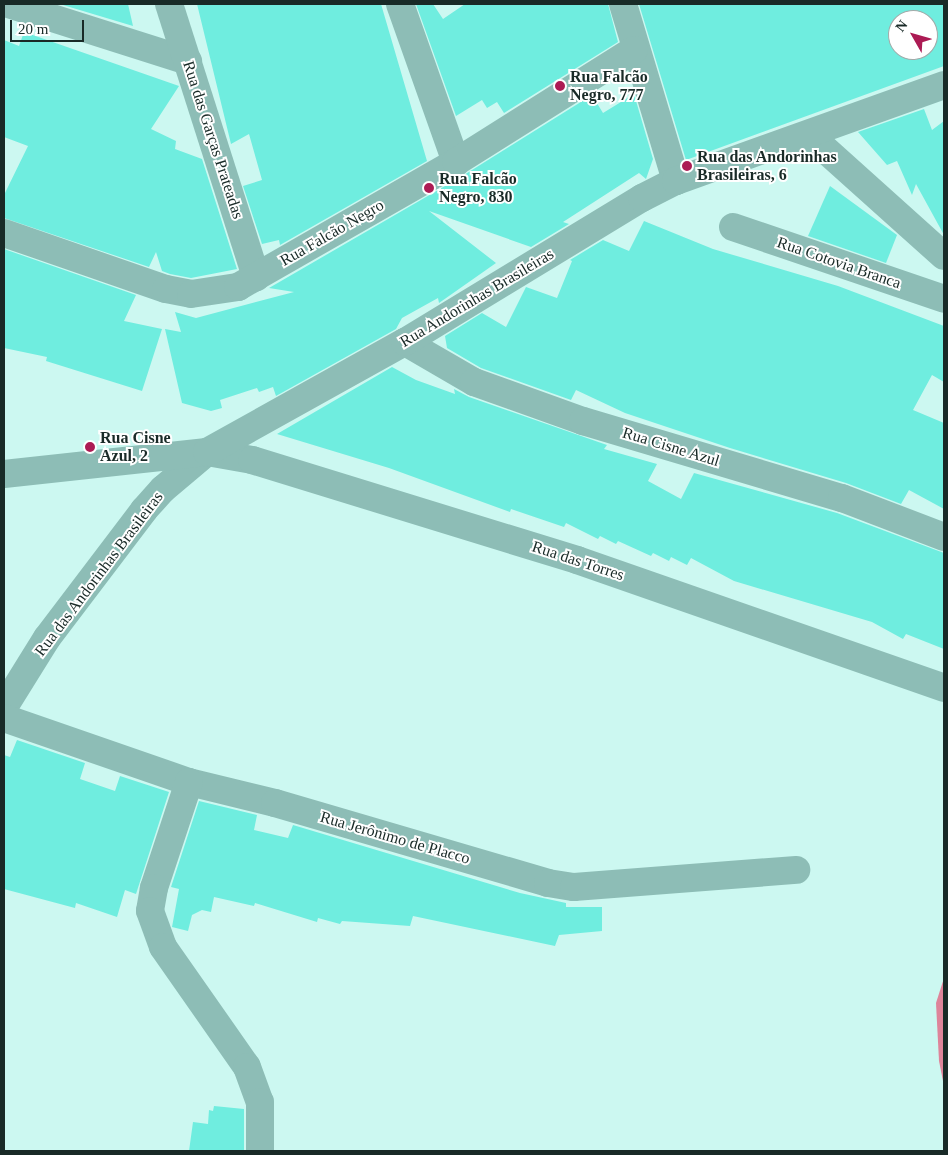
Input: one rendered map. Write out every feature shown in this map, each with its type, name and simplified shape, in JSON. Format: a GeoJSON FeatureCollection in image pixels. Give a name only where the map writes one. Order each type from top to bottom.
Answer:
{"type":"FeatureCollection","features":[{"type":"Feature","properties":{"kind":"street"},"geometry":{"type":"LineString","coordinates":[[8,4],[188,61]]}},
{"type":"Feature","properties":{"kind":"street","name":"Rua das Garças Prateadas"},"geometry":{"type":"LineString","coordinates":[[170,4],[256,277]]}},
{"type":"Feature","properties":{"kind":"street"},"geometry":{"type":"LineString","coordinates":[[400,4],[456,162]]}},
{"type":"Feature","properties":{"kind":"street"},"geometry":{"type":"LineString","coordinates":[[622,4],[634,50],[676,181]]}},
{"type":"Feature","properties":{"kind":"street","name":"Rua Falcão Negro"},"geometry":{"type":"LineString","coordinates":[[4,233],[166,289],[191,294],[238,287],[456,162],[634,50]]}},
{"type":"Feature","properties":{"kind":"street","name":"Rua Andorinhas Brasileiras"},"geometry":{"type":"LineString","coordinates":[[4,474],[207,452],[405,342],[642,198],[676,181],[809,135],[944,85]]}},
{"type":"Feature","properties":{"kind":"street"},"geometry":{"type":"LineString","coordinates":[[809,135],[944,256]]}},
{"type":"Feature","properties":{"kind":"street","name":"Rua Cotovia Branca"},"geometry":{"type":"LineString","coordinates":[[733,227],[944,299]]}},
{"type":"Feature","properties":{"kind":"street","name":"Rua Cisne Azul"},"geometry":{"type":"LineString","coordinates":[[405,342],[474,382],[583,421],[842,498],[944,536]]}},
{"type":"Feature","properties":{"kind":"street","name":"Rua das Torres"},"geometry":{"type":"LineString","coordinates":[[207,452],[252,460],[577,560],[944,688]]}},
{"type":"Feature","properties":{"kind":"street","name":"Rua das Andorinhas Brasileiras"},"geometry":{"type":"LineString","coordinates":[[4,707],[46,638],[144,510],[163,489],[207,452]]}},
{"type":"Feature","properties":{"kind":"street","name":"Rua Jerônimo de Placco"},"geometry":{"type":"LineString","coordinates":[[4,718],[189,782],[565,885],[796,870]]}},
{"type":"Feature","properties":{"kind":"street"},"geometry":{"type":"LineString","coordinates":[[189,782],[154,888],[150,911],[163,947],[247,1067],[260,1102],[260,1151]]}},
{"type":"Feature","properties":{"kind":"shaded area"},"geometry":{"type":"Polygon","coordinates":[[[944,978],[944,1086],[939,1061],[936,1003],[944,978]]]}},
{"type":"Feature","properties":{"kind":"building"},"geometry":{"type":"Polygon","coordinates":[[[128,4],[133,26],[63,5],[128,4]]]}},
{"type":"Feature","properties":{"kind":"building"},"geometry":{"type":"Polygon","coordinates":[[[197,4],[381,4],[427,161],[280,245],[279,240],[262,244],[243,186],[262,180],[249,134],[231,144],[197,4]]]}},
{"type":"Feature","properties":{"kind":"building"},"geometry":{"type":"Polygon","coordinates":[[[416,4],[433,4],[443,19],[465,4],[608,4],[618,42],[504,113],[497,102],[487,108],[482,100],[456,116],[416,4]]]}},
{"type":"Feature","properties":{"kind":"building"},"geometry":{"type":"Polygon","coordinates":[[[639,4],[944,4],[944,66],[686,160],[639,4]]]}},
{"type":"Feature","properties":{"kind":"building"},"geometry":{"type":"Polygon","coordinates":[[[24,32],[179,86],[151,129],[176,141],[175,149],[202,159],[237,269],[191,278],[170,274],[162,271],[156,252],[149,267],[4,218],[4,195],[28,146],[4,137],[4,40],[19,46],[24,32]]]}},
{"type":"Feature","properties":{"kind":"building"},"geometry":{"type":"Polygon","coordinates":[[[634,94],[653,159],[646,179],[639,173],[563,222],[569,224],[531,247],[429,211],[496,263],[439,303],[438,298],[402,318],[396,329],[276,396],[273,387],[259,392],[257,388],[220,400],[222,408],[211,411],[182,403],[165,329],[181,332],[175,312],[196,318],[294,292],[269,288],[464,175],[592,95],[603,113],[634,94]]]}},
{"type":"Feature","properties":{"kind":"building"},"geometry":{"type":"Polygon","coordinates":[[[924,109],[932,130],[944,121],[944,235],[916,184],[912,195],[897,161],[887,165],[858,132],[924,109]]]}},
{"type":"Feature","properties":{"kind":"building"},"geometry":{"type":"Polygon","coordinates":[[[830,186],[897,235],[886,263],[808,236],[830,186]]]}},
{"type":"Feature","properties":{"kind":"building"},"geometry":{"type":"Polygon","coordinates":[[[644,221],[713,249],[838,286],[944,326],[944,382],[932,375],[913,410],[944,423],[944,509],[909,490],[901,504],[846,483],[730,448],[625,413],[576,390],[571,400],[481,368],[447,348],[445,336],[482,313],[506,327],[526,287],[557,298],[572,261],[570,260],[603,240],[629,251],[644,221]]]}},
{"type":"Feature","properties":{"kind":"building"},"geometry":{"type":"Polygon","coordinates":[[[4,249],[136,295],[124,321],[162,329],[142,391],[46,361],[47,357],[4,348],[4,249]]]}},
{"type":"Feature","properties":{"kind":"building"},"geometry":{"type":"Polygon","coordinates":[[[392,367],[416,380],[455,394],[454,389],[469,397],[607,445],[604,449],[657,464],[648,481],[681,499],[694,473],[837,513],[944,553],[944,649],[906,634],[903,639],[872,622],[734,581],[691,558],[687,565],[671,557],[669,561],[653,553],[651,556],[618,541],[616,544],[600,536],[598,539],[566,523],[564,527],[511,509],[510,512],[389,468],[277,434],[392,367]]]}},
{"type":"Feature","properties":{"kind":"building"},"geometry":{"type":"Polygon","coordinates":[[[17,740],[85,763],[80,779],[115,791],[120,776],[169,792],[136,894],[125,890],[117,917],[76,903],[75,908],[4,889],[4,755],[10,757],[17,740]]]}},
{"type":"Feature","properties":{"kind":"building"},"geometry":{"type":"Polygon","coordinates":[[[199,801],[257,815],[254,830],[288,838],[293,825],[520,893],[566,903],[566,907],[602,907],[602,931],[559,935],[555,946],[413,916],[410,926],[342,921],[340,924],[318,918],[317,922],[255,903],[254,906],[214,897],[211,912],[202,910],[192,915],[188,931],[172,927],[179,889],[171,887],[199,801]]]}},
{"type":"Feature","properties":{"kind":"building"},"geometry":{"type":"Polygon","coordinates":[[[214,1106],[244,1109],[244,1151],[189,1151],[193,1122],[208,1124],[209,1110],[213,1111],[214,1106]]]}},
{"type":"Feature","properties":{"kind":"place","name":"Rua Falcão Negro, 777"},"geometry":{"type":"Point","coordinates":[560,86]}},
{"type":"Feature","properties":{"kind":"place","name":"Rua das Andorinhas Brasileiras, 6"},"geometry":{"type":"Point","coordinates":[687,166]}},
{"type":"Feature","properties":{"kind":"place","name":"Rua Falcão Negro, 830"},"geometry":{"type":"Point","coordinates":[429,188]}},
{"type":"Feature","properties":{"kind":"place","name":"Rua Cisne Azul, 2"},"geometry":{"type":"Point","coordinates":[90,447]}}]}
